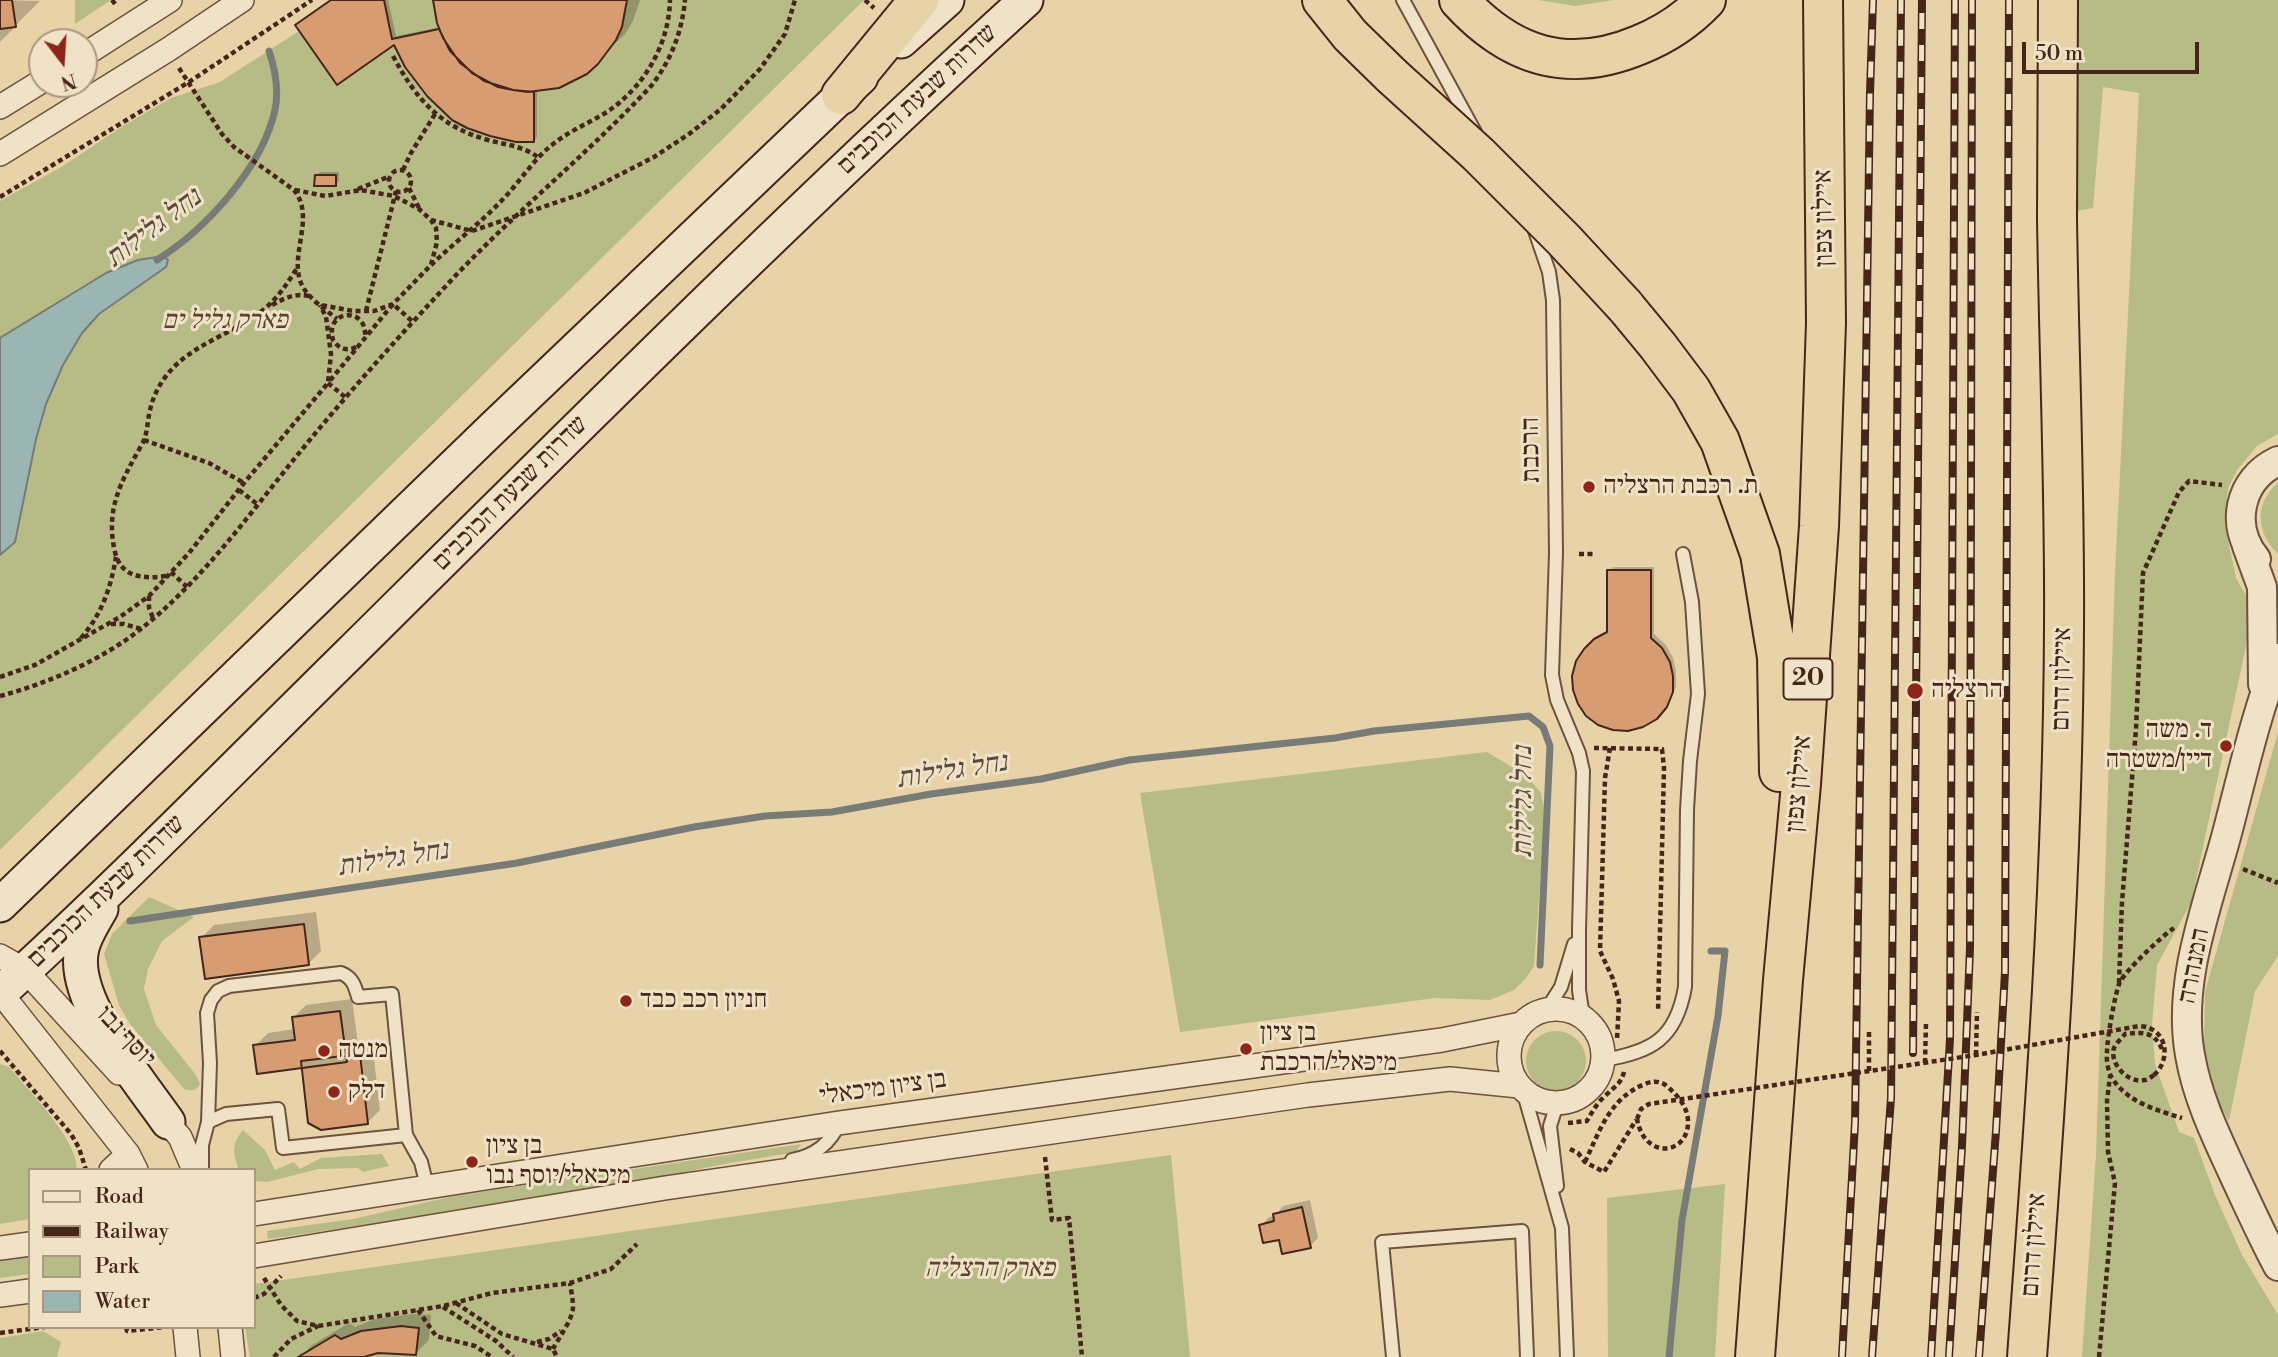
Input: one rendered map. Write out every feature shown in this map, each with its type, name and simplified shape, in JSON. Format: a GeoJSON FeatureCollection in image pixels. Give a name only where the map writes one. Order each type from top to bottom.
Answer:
{"type":"FeatureCollection","features":[{"type":"Feature","properties":{"kind":"highway"},"geometry":{"type":"LineString","coordinates":[[841,95],[919,0]]}},
{"type":"Feature","properties":{"kind":"highway"},"geometry":{"type":"LineString","coordinates":[[1322,0],[1350,34],[1478,154],[1625,306],[1691,390],[1720,441],[1760,554],[1777,657],[1783,980]]}},
{"type":"Feature","properties":{"kind":"highway"},"geometry":{"type":"LineString","coordinates":[[1459,0],[1478,21],[1523,49],[1549,58],[1574,61],[1601,58],[1651,40],[1677,25],[1706,0]]}},
{"type":"Feature","properties":{"kind":"highway","name":"איילון צפון"},"geometry":{"type":"LineString","coordinates":[[1755,1357],[1819,526],[1826,323],[1823,0]]}},
{"type":"Feature","properties":{"kind":"highway","name":"איילון דרום"},"geometry":{"type":"LineString","coordinates":[[2026,1357],[2043,1141],[2056,920],[2064,631],[2063,446],[2057,220],[2058,0]]}},
{"type":"Feature","properties":{"kind":"main road","name":"שדרות שבעת הכוכבים"},"geometry":{"type":"LineString","coordinates":[[0,905],[841,95],[947,0]]}},
{"type":"Feature","properties":{"kind":"main road","name":"שדרות שבעת הכוכבים"},"geometry":{"type":"LineString","coordinates":[[0,993],[13,963],[124,876],[711,296],[893,121],[1027,0]]}},
{"type":"Feature","properties":{"kind":"main road"},"geometry":{"type":"LineString","coordinates":[[124,876],[95,920],[86,939],[82,948],[80,974],[101,1025],[168,1122]]}},
{"type":"Feature","properties":{"kind":"street"},"geometry":{"type":"LineString","coordinates":[[98,46],[170,0]]}},
{"type":"Feature","properties":{"kind":"street"},"geometry":{"type":"LineString","coordinates":[[0,154],[169,49],[242,0]]}},
{"type":"Feature","properties":{"kind":"street"},"geometry":{"type":"LineString","coordinates":[[0,107],[28,90]]}},
{"type":"Feature","properties":{"kind":"street","name":"המנהרה"},"geometry":{"type":"LineString","coordinates":[[2262,697],[2263,596],[2257,571],[2241,531],[2240,514],[2250,483],[2277,460]]}},
{"type":"Feature","properties":{"kind":"street"},"geometry":{"type":"LineString","coordinates":[[2246,546],[2264,567],[2278,575]]}},
{"type":"Feature","properties":{"kind":"street","name":"המנהרה"},"geometry":{"type":"LineString","coordinates":[[2278,658],[2262,697],[2220,860],[2189,981],[2186,1016],[2190,1056],[2202,1101],[2216,1137],[2278,1266]]}},
{"type":"Feature","properties":{"kind":"street","name":"יוסף נבו"},"geometry":{"type":"LineString","coordinates":[[13,963],[168,1122],[180,1137],[193,1168]]}},
{"type":"Feature","properties":{"kind":"street"},"geometry":{"type":"LineString","coordinates":[[0,993],[132,1162],[116,1168]]}},
{"type":"Feature","properties":{"kind":"street"},"geometry":{"type":"LineString","coordinates":[[257,1264],[665,1188],[1308,1095],[1421,1082],[1450,1079],[1521,1088],[1542,1101],[1553,1115],[1594,1085],[1612,1059],[1603,1048],[1599,1036],[1583,1017],[1572,1011],[1547,1009],[1528,1018],[1513,1035],[1509,1063],[1521,1088]]}},
{"type":"Feature","properties":{"kind":"street","name":"בן ציון מיכאלי"},"geometry":{"type":"LineString","coordinates":[[256,1214],[808,1127],[1442,1041],[1521,1024]]}},
{"type":"Feature","properties":{"kind":"street"},"geometry":{"type":"LineString","coordinates":[[0,1295],[28,1291]]}},
{"type":"Feature","properties":{"kind":"street"},"geometry":{"type":"LineString","coordinates":[[185,1329],[188,1357]]}},
{"type":"Feature","properties":{"kind":"street"},"geometry":{"type":"LineString","coordinates":[[230,1329],[233,1357]]}},
{"type":"Feature","properties":{"kind":"lane","name":"הרכבת"},"geometry":{"type":"LineString","coordinates":[[1404,0],[1474,128],[1533,225],[1549,272],[1553,300],[1556,553],[1552,675],[1557,700],[1579,753],[1583,771],[1579,930],[1579,990],[1583,1017]]}},
{"type":"Feature","properties":{"kind":"lane"},"geometry":{"type":"LineString","coordinates":[[1612,1059],[1643,1051],[1657,1043],[1672,1025],[1682,1005],[1685,987],[1687,810],[1698,694],[1693,613],[1683,554]]}},
{"type":"Feature","properties":{"kind":"lane","name":"הרכבת"},"geometry":{"type":"LineString","coordinates":[[1547,1009],[1561,987],[1579,930]]}},
{"type":"Feature","properties":{"kind":"lane"},"geometry":{"type":"LineString","coordinates":[[202,1168],[202,1145],[208,1122],[210,1063],[207,1013],[211,1000],[218,991],[229,986],[341,973],[349,976],[358,997],[392,994],[406,1135],[421,1162],[427,1186]]}},
{"type":"Feature","properties":{"kind":"lane"},"geometry":{"type":"LineString","coordinates":[[1521,1088],[1562,1228],[1567,1357]]}},
{"type":"Feature","properties":{"kind":"lane"},"geometry":{"type":"LineString","coordinates":[[208,1122],[226,1114],[278,1109],[283,1149],[406,1135]]}},
{"type":"Feature","properties":{"kind":"lane"},"geometry":{"type":"LineString","coordinates":[[1553,1115],[1560,1218]]}},
{"type":"Feature","properties":{"kind":"lane"},"geometry":{"type":"LineString","coordinates":[[665,1188],[703,1176],[798,1159],[820,1150],[839,1123]]}},
{"type":"Feature","properties":{"kind":"lane"},"geometry":{"type":"LineString","coordinates":[[808,1127],[816,1140],[834,1154],[867,1159]]}},
{"type":"Feature","properties":{"kind":"lane"},"geometry":{"type":"LineString","coordinates":[[1394,1357],[1382,1242],[1522,1231],[1527,1357]]}},
{"type":"Feature","properties":{"kind":"path"},"geometry":{"type":"LineString","coordinates":[[0,197],[189,82],[312,0]]}},
{"type":"Feature","properties":{"kind":"path"},"geometry":{"type":"LineString","coordinates":[[0,677],[35,666],[108,624],[149,596],[189,553],[393,304],[430,265],[471,231],[551,145],[607,111],[644,78],[667,27],[670,0]]}},
{"type":"Feature","properties":{"kind":"path"},"geometry":{"type":"LineString","coordinates":[[0,696],[29,688],[86,663],[142,629],[187,587],[345,397],[446,285],[652,85],[666,64],[679,35],[685,0]]}},
{"type":"Feature","properties":{"kind":"path"},"geometry":{"type":"LineString","coordinates":[[431,220],[471,231],[584,193],[654,157],[690,134],[721,109],[773,54],[785,34],[795,0]]}},
{"type":"Feature","properties":{"kind":"path"},"geometry":{"type":"LineString","coordinates":[[865,0],[874,9]]}},
{"type":"Feature","properties":{"kind":"path"},"geometry":{"type":"LineString","coordinates":[[393,56],[411,85],[435,114],[454,128],[472,136],[528,149],[539,158]]}},
{"type":"Feature","properties":{"kind":"path"},"geometry":{"type":"LineString","coordinates":[[189,82],[211,120],[234,147],[299,196],[302,211],[297,268],[301,283],[310,296],[337,319]]}},
{"type":"Feature","properties":{"kind":"path"},"geometry":{"type":"LineString","coordinates":[[403,170],[435,114]]}},
{"type":"Feature","properties":{"kind":"path"},"geometry":{"type":"LineString","coordinates":[[351,192],[389,177],[394,171],[403,170]]}},
{"type":"Feature","properties":{"kind":"path"},"geometry":{"type":"LineString","coordinates":[[403,170],[410,177],[409,187],[419,208]]}},
{"type":"Feature","properties":{"kind":"path"},"geometry":{"type":"LineString","coordinates":[[389,177],[389,184],[395,193],[419,208],[436,228],[437,242],[430,265]]}},
{"type":"Feature","properties":{"kind":"path"},"geometry":{"type":"LineString","coordinates":[[294,190],[325,196],[351,192],[395,193],[409,187]]}},
{"type":"Feature","properties":{"kind":"path"},"geometry":{"type":"LineString","coordinates":[[366,311],[395,193]]}},
{"type":"Feature","properties":{"kind":"path"},"geometry":{"type":"LineString","coordinates":[[261,311],[285,288],[297,268]]}},
{"type":"Feature","properties":{"kind":"path"},"geometry":{"type":"LineString","coordinates":[[78,642],[104,603],[116,556],[111,523],[113,503],[144,440],[153,399],[160,384],[173,370],[211,341],[261,311],[287,297],[300,294],[310,296]]}},
{"type":"Feature","properties":{"kind":"path"},"geometry":{"type":"LineString","coordinates":[[393,304],[413,322]]}},
{"type":"Feature","properties":{"kind":"path"},"geometry":{"type":"LineString","coordinates":[[320,305],[353,311],[374,311],[393,304]]}},
{"type":"Feature","properties":{"kind":"path"},"geometry":{"type":"LineString","coordinates":[[320,305],[326,317],[331,354],[327,383]]}},
{"type":"Feature","properties":{"kind":"path"},"geometry":{"type":"LineString","coordinates":[[357,347],[341,348],[333,340],[331,328],[337,319],[347,315],[358,317],[365,326],[365,337]]}},
{"type":"Feature","properties":{"kind":"path"},"geometry":{"type":"LineString","coordinates":[[327,383],[345,397]]}},
{"type":"Feature","properties":{"kind":"path"},"geometry":{"type":"LineString","coordinates":[[144,440],[209,463],[244,483]]}},
{"type":"Feature","properties":{"kind":"path"},"geometry":{"type":"LineString","coordinates":[[2099,1357],[2115,1182],[2108,1152],[2107,1101],[2110,1076],[2106,1053],[2119,984],[2122,902],[2136,729],[2143,573],[2179,492],[2189,481],[2232,486]]}},
{"type":"Feature","properties":{"kind":"path"},"geometry":{"type":"LineString","coordinates":[[239,490],[257,504]]}},
{"type":"Feature","properties":{"kind":"path"},"geometry":{"type":"LineString","coordinates":[[1579,554],[1595,554]]}},
{"type":"Feature","properties":{"kind":"path"},"geometry":{"type":"LineString","coordinates":[[116,556],[123,567],[141,578],[169,574],[187,587]]}},
{"type":"Feature","properties":{"kind":"path"},"geometry":{"type":"LineString","coordinates":[[149,596],[149,608],[153,618]]}},
{"type":"Feature","properties":{"kind":"path"},"geometry":{"type":"LineString","coordinates":[[108,624],[124,624],[142,629]]}},
{"type":"Feature","properties":{"kind":"path"},"geometry":{"type":"LineString","coordinates":[[1594,748],[1662,749],[1664,768],[1656,1022]]}},
{"type":"Feature","properties":{"kind":"path"},"geometry":{"type":"LineString","coordinates":[[1553,1115],[1587,1121],[1595,1107],[1606,1094],[1618,1086],[1624,1075],[1612,1059],[1619,1001],[1613,979],[1600,951],[1605,778],[1610,748]]}},
{"type":"Feature","properties":{"kind":"path"},"geometry":{"type":"LineString","coordinates":[[2220,860],[2278,883]]}},
{"type":"Feature","properties":{"kind":"path"},"geometry":{"type":"LineString","coordinates":[[2119,984],[2157,942],[2182,924]]}},
{"type":"Feature","properties":{"kind":"path"},"geometry":{"type":"LineString","coordinates":[[1976,1055],[1977,1012]]}},
{"type":"Feature","properties":{"kind":"path"},"geometry":{"type":"LineString","coordinates":[[1925,1063],[1926,1023]]}},
{"type":"Feature","properties":{"kind":"path"},"geometry":{"type":"LineString","coordinates":[[1637,1119],[1639,1131],[1645,1141],[1655,1147],[1666,1148],[1679,1144],[1688,1126],[1684,1106],[1676,1094],[1665,1084],[1653,1081],[1630,1089],[1614,1104],[1585,1162],[1604,1172],[1641,1109],[1649,1104],[1869,1071],[1925,1063],[1976,1055],[2139,1026],[2155,1030],[2163,1042],[2165,1055],[2162,1068],[2154,1076],[2142,1081],[2130,1078],[2120,1070],[2114,1059],[2114,1048],[2125,1034],[2146,1032],[2159,1042],[2163,1051],[2165,1060],[2167,1070]]}},
{"type":"Feature","properties":{"kind":"path"},"geometry":{"type":"LineString","coordinates":[[1869,1032],[1869,1071]]}},
{"type":"Feature","properties":{"kind":"path"},"geometry":{"type":"LineString","coordinates":[[0,1051],[71,1134],[85,1168]]}},
{"type":"Feature","properties":{"kind":"path"},"geometry":{"type":"LineString","coordinates":[[2110,1076],[2132,1098],[2155,1110],[2183,1118],[2178,1106]]}},
{"type":"Feature","properties":{"kind":"path"},"geometry":{"type":"LineString","coordinates":[[1045,1157],[1052,1220],[1069,1218],[1082,1357]]}},
{"type":"Feature","properties":{"kind":"path"},"geometry":{"type":"LineString","coordinates":[[274,1357],[291,1339],[318,1326],[443,1306],[492,1293],[570,1283],[611,1269],[637,1244]]}},
{"type":"Feature","properties":{"kind":"path"},"geometry":{"type":"LineString","coordinates":[[257,1264],[281,1305],[297,1321],[318,1326]]}},
{"type":"Feature","properties":{"kind":"path"},"geometry":{"type":"LineString","coordinates":[[553,1349],[561,1331],[570,1320],[573,1308],[570,1283]]}},
{"type":"Feature","properties":{"kind":"path"},"geometry":{"type":"LineString","coordinates":[[256,1297],[264,1294]]}},
{"type":"Feature","properties":{"kind":"path"},"geometry":{"type":"LineString","coordinates":[[456,1303],[502,1335],[553,1349],[557,1357]]}},
{"type":"Feature","properties":{"kind":"path"},"geometry":{"type":"LineString","coordinates":[[443,1306],[496,1341],[513,1357]]}},
{"type":"Feature","properties":{"kind":"path"},"geometry":{"type":"LineString","coordinates":[[418,1310],[436,1336],[475,1346],[492,1357]]}},
{"type":"Feature","properties":{"kind":"path"},"geometry":{"type":"LineString","coordinates":[[0,1333],[30,1329]]}},
{"type":"Feature","properties":{"kind":"path"},"geometry":{"type":"LineString","coordinates":[[126,1329],[146,1329]]}},
{"type":"Feature","properties":{"kind":"path"},"geometry":{"type":"LineString","coordinates":[[535,1343],[549,1339],[561,1331]]}},
{"type":"Feature","properties":{"kind":"green space"},"geometry":{"type":"Polygon","coordinates":[[[75,0],[111,0],[75,24],[75,0]]]}},
{"type":"Feature","properties":{"kind":"green space","name":"פארק גליל ים"},"geometry":{"type":"Polygon","coordinates":[[[384,0],[864,0],[0,850],[0,201],[63,166],[171,98],[220,82],[299,31],[338,85],[394,45],[384,0]]]}},
{"type":"Feature","properties":{"kind":"green space"},"geometry":{"type":"Polygon","coordinates":[[[1538,0],[1614,0],[1575,6],[1538,0]]]}},
{"type":"Feature","properties":{"kind":"green space"},"geometry":{"type":"Polygon","coordinates":[[[2072,0],[2278,0],[2278,434],[2257,446],[2237,470],[2228,488],[2225,526],[2236,578],[2246,595],[2251,623],[2191,903],[2157,965],[2152,1024],[2155,1064],[2179,1132],[2194,1138],[2215,1195],[2242,1255],[2278,1315],[2278,1357],[2082,1357],[2096,1155],[2115,573],[2139,93],[2103,87],[2093,208],[2072,212],[2072,0]]]}},
{"type":"Feature","properties":{"kind":"green space"},"geometry":{"type":"Polygon","coordinates":[[[2278,483],[2278,554],[2265,537],[2261,518],[2265,500],[2278,483]]]}},
{"type":"Feature","properties":{"kind":"green space"},"geometry":{"type":"Polygon","coordinates":[[[2278,732],[2278,956],[2255,991],[2229,1121],[2216,1098],[2204,1055],[2205,992],[2278,732]]]}},
{"type":"Feature","properties":{"kind":"green space"},"geometry":{"type":"Polygon","coordinates":[[[1487,752],[1528,777],[1541,793],[1545,815],[1534,966],[1514,990],[1490,1000],[1435,998],[1180,1032],[1140,793],[1487,752]]]}},
{"type":"Feature","properties":{"kind":"green space"},"geometry":{"type":"Polygon","coordinates":[[[149,897],[194,917],[162,941],[148,969],[144,989],[156,1025],[196,1075],[200,1084],[193,1090],[184,1089],[130,1024],[119,1005],[104,954],[112,934],[149,897]]]}},
{"type":"Feature","properties":{"kind":"green space"},"geometry":{"type":"Polygon","coordinates":[[[1550,1031],[1562,1031],[1581,1044],[1586,1061],[1584,1073],[1573,1086],[1562,1091],[1550,1091],[1531,1078],[1526,1067],[1526,1055],[1539,1036],[1550,1031]]]}},
{"type":"Feature","properties":{"kind":"green space"},"geometry":{"type":"Polygon","coordinates":[[[0,1064],[9,1067],[51,1116],[70,1145],[77,1168],[28,1168],[28,1219],[0,1224],[0,1064]]]}},
{"type":"Feature","properties":{"kind":"green space"},"geometry":{"type":"Polygon","coordinates":[[[243,1130],[265,1150],[275,1170],[294,1162],[300,1169],[321,1158],[382,1154],[389,1166],[363,1172],[358,1168],[318,1169],[267,1182],[256,1181],[256,1168],[238,1168],[234,1149],[243,1130]]]}},
{"type":"Feature","properties":{"kind":"green space"},"geometry":{"type":"Polygon","coordinates":[[[801,1144],[796,1152],[700,1169],[644,1185],[268,1239],[267,1231],[353,1219],[454,1196],[801,1144]]]}},
{"type":"Feature","properties":{"kind":"green space","name":"פארק הרצליה"},"geometry":{"type":"Polygon","coordinates":[[[1171,1155],[1190,1357],[250,1357],[245,1329],[256,1329],[256,1284],[1171,1155]]]}},
{"type":"Feature","properties":{"kind":"green space"},"geometry":{"type":"Polygon","coordinates":[[[1725,1184],[1715,1357],[1608,1357],[1607,1198],[1725,1184]]]}},
{"type":"Feature","properties":{"kind":"green space"},"geometry":{"type":"Polygon","coordinates":[[[28,1255],[28,1274],[0,1278],[0,1259],[28,1255]]]}},
{"type":"Feature","properties":{"kind":"green space"},"geometry":{"type":"Polygon","coordinates":[[[43,1331],[61,1342],[57,1357],[0,1357],[0,1338],[43,1331]]]}},
{"type":"Feature","properties":{"kind":"water"},"geometry":{"type":"Polygon","coordinates":[[[163,256],[168,260],[166,267],[99,314],[82,333],[63,365],[46,404],[36,439],[15,542],[0,555],[0,338],[106,273],[138,260],[163,256]]]}},
{"type":"Feature","properties":{"kind":"building"},"geometry":{"type":"Polygon","coordinates":[[[0,0],[12,0],[16,27],[0,29],[0,0]]]}},
{"type":"Feature","properties":{"kind":"building"},"geometry":{"type":"Polygon","coordinates":[[[331,0],[384,0],[392,39],[439,29],[450,51],[472,73],[498,87],[534,92],[534,142],[516,142],[490,136],[452,120],[427,96],[405,67],[394,45],[337,85],[295,25],[331,0]]]}},
{"type":"Feature","properties":{"kind":"building"},"geometry":{"type":"Polygon","coordinates":[[[433,0],[627,0],[622,27],[598,64],[587,74],[559,88],[528,92],[484,81],[460,63],[443,38],[433,0]]]}},
{"type":"Feature","properties":{"kind":"building"},"geometry":{"type":"Polygon","coordinates":[[[315,175],[336,175],[336,186],[314,186],[315,175]]]}},
{"type":"Feature","properties":{"kind":"building"},"geometry":{"type":"Polygon","coordinates":[[[1607,570],[1651,570],[1651,638],[1662,648],[1670,662],[1673,676],[1673,692],[1667,707],[1657,719],[1628,731],[1598,725],[1586,716],[1573,690],[1572,676],[1576,661],[1594,639],[1607,632],[1607,570]]]}},
{"type":"Feature","properties":{"kind":"building"},"geometry":{"type":"Polygon","coordinates":[[[304,924],[309,965],[205,979],[199,937],[304,924]]]}},
{"type":"Feature","properties":{"kind":"building"},"geometry":{"type":"Polygon","coordinates":[[[340,1011],[347,1062],[257,1074],[253,1045],[295,1040],[292,1017],[340,1011]]]}},
{"type":"Feature","properties":{"kind":"building","name":"דלק"},"geometry":{"type":"Polygon","coordinates":[[[360,1054],[368,1124],[321,1130],[308,1123],[301,1061],[360,1054]]]}},
{"type":"Feature","properties":{"kind":"building"},"geometry":{"type":"Polygon","coordinates":[[[1302,1207],[1311,1248],[1282,1254],[1279,1240],[1263,1243],[1259,1225],[1274,1221],[1273,1214],[1302,1207]]]}},
{"type":"Feature","properties":{"kind":"building"},"geometry":{"type":"Polygon","coordinates":[[[401,1326],[419,1328],[416,1355],[378,1353],[364,1357],[298,1357],[335,1335],[341,1339],[361,1331],[401,1326]]]}},
{"type":"Feature","properties":{"kind":"waterway","name":"נחל גלילות"},"geometry":{"type":"LineString","coordinates":[[157,260],[194,232],[212,214],[230,195],[258,154],[268,132],[277,95],[269,51]]}},
{"type":"Feature","properties":{"kind":"waterway","name":"נחל גלילות"},"geometry":{"type":"LineString","coordinates":[[130,921],[517,863],[694,827],[765,816],[832,812],[931,794],[1041,779],[1129,760],[1529,716],[1543,727],[1550,746],[1540,965]]}},
{"type":"Feature","properties":{"kind":"waterway"},"geometry":{"type":"LineString","coordinates":[[1669,1357],[1682,1220],[1718,1016],[1725,951],[1711,951]]}},
{"type":"Feature","properties":{"kind":"railway"},"geometry":{"type":"LineString","coordinates":[[1842,1357],[1855,1123],[1873,0]]}},
{"type":"Feature","properties":{"kind":"railway"},"geometry":{"type":"LineString","coordinates":[[1872,1357],[1891,1098],[1901,0]]}},
{"type":"Feature","properties":{"kind":"railway"},"geometry":{"type":"LineString","coordinates":[[1913,1053],[1922,0]]}},
{"type":"Feature","properties":{"kind":"railway"},"geometry":{"type":"LineString","coordinates":[[1931,1357],[1950,1039],[1955,0]]}},
{"type":"Feature","properties":{"kind":"railway"},"geometry":{"type":"LineString","coordinates":[[1949,1357],[1962,1146],[1970,948],[1972,0]]}},
{"type":"Feature","properties":{"kind":"railway"},"geometry":{"type":"LineString","coordinates":[[1979,1357],[2005,972],[2009,0]]}},
{"type":"Feature","properties":{"kind":"place","name":"ת. רכבת הרצליה"},"geometry":{"type":"Point","coordinates":[1589,487]}},
{"type":"Feature","properties":{"kind":"place","name":"הרצליה"},"geometry":{"type":"Point","coordinates":[1915,691]}},
{"type":"Feature","properties":{"kind":"place","name":"ד. משה דיין/משטרה"},"geometry":{"type":"Point","coordinates":[2226,746]}},
{"type":"Feature","properties":{"kind":"place","name":"חניון רכב כבד"},"geometry":{"type":"Point","coordinates":[626,1001]}},
{"type":"Feature","properties":{"kind":"place","name":"בן ציון מיכאלי/הרכבת"},"geometry":{"type":"Point","coordinates":[1246,1049]}},
{"type":"Feature","properties":{"kind":"place","name":"מנטה"},"geometry":{"type":"Point","coordinates":[324,1051]}},
{"type":"Feature","properties":{"kind":"place","name":"דלק"},"geometry":{"type":"Point","coordinates":[334,1092]}},
{"type":"Feature","properties":{"kind":"place","name":"בן ציון מיכאלי/יוסף נבו"},"geometry":{"type":"Point","coordinates":[472,1162]}}]}
